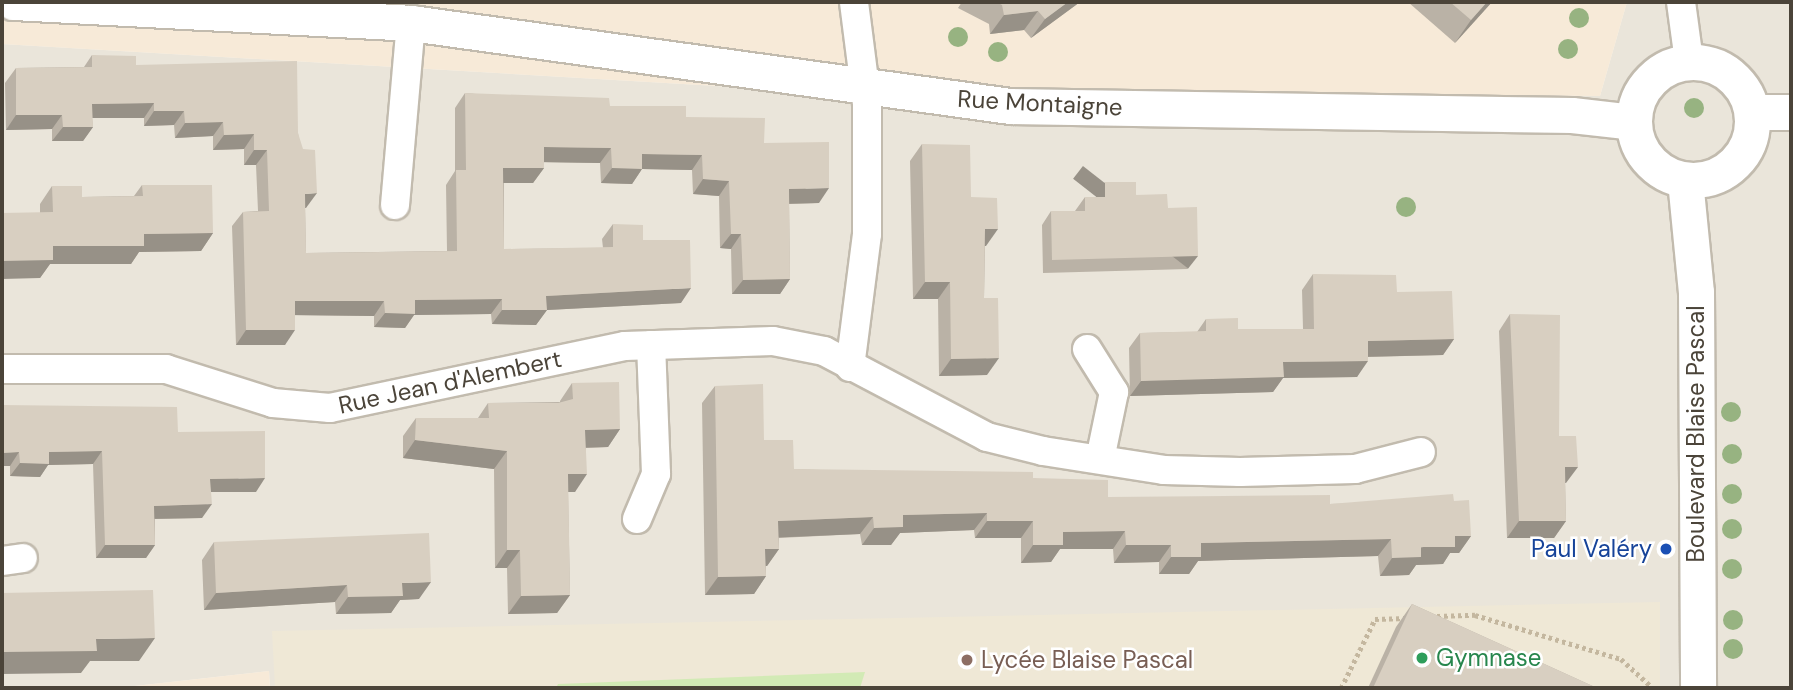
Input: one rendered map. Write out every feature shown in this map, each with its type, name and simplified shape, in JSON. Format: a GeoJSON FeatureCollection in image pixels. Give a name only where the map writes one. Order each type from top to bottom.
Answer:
{"type":"FeatureCollection","features":[{"type":"Feature","properties":{"kind":"street","name":"Rue Montaigne"},"geometry":{"type":"LineString","coordinates":[[13,2],[411,23],[864,82],[1010,106],[1572,116],[1633,122]]}},
{"type":"Feature","properties":{"kind":"street"},"geometry":{"type":"LineString","coordinates":[[850,367],[867,234],[864,82],[854,2]]}},
{"type":"Feature","properties":{"kind":"street"},"geometry":{"type":"LineString","coordinates":[[1681,2],[1689,61]]}},
{"type":"Feature","properties":{"kind":"street"},"geometry":{"type":"LineString","coordinates":[[395,205],[411,23]]}},
{"type":"Feature","properties":{"kind":"street"},"geometry":{"type":"LineString","coordinates":[[1689,61],[1731,74],[1752,112],[1752,134],[1727,170],[1685,180],[1648,161],[1633,122],[1636,104],[1656,74],[1689,61]]}},
{"type":"Feature","properties":{"kind":"street"},"geometry":{"type":"LineString","coordinates":[[1752,112],[1791,112]]}},
{"type":"Feature","properties":{"kind":"street","name":"Boulevard Blaise Pascal"},"geometry":{"type":"LineString","coordinates":[[1685,180],[1696,292],[1698,688]]}},
{"type":"Feature","properties":{"kind":"street","name":"Rue Jean d'Alembert"},"geometry":{"type":"LineString","coordinates":[[2,369],[166,369],[273,403],[330,408],[651,345],[773,341],[824,351],[987,437],[1100,458],[1240,472],[1354,469],[1422,452]]}},
{"type":"Feature","properties":{"kind":"street"},"geometry":{"type":"LineString","coordinates":[[637,519],[656,474],[651,345]]}},
{"type":"Feature","properties":{"kind":"street"},"geometry":{"type":"LineString","coordinates":[[1087,349],[1114,392],[1100,458]]}},
{"type":"Feature","properties":{"kind":"path"},"geometry":{"type":"LineString","coordinates":[[1425,617],[1475,615],[1622,659],[1653,688]]}},
{"type":"Feature","properties":{"kind":"path"},"geometry":{"type":"LineString","coordinates":[[1341,688],[1376,619],[1413,617]]}},
{"type":"Feature","properties":{"kind":"shaded area"},"geometry":{"type":"Polygon","coordinates":[[[2,2],[1627,2],[1600,96],[819,92],[2,44],[2,2]]]}},
{"type":"Feature","properties":{"kind":"shaded area"},"geometry":{"type":"Polygon","coordinates":[[[1627,2],[1791,2],[1791,688],[270,688],[269,671],[117,688],[2,688],[2,44],[819,92],[1600,96],[1627,2]]]}},
{"type":"Feature","properties":{"kind":"shaded area","name":"Lycée Blaise Pascal"},"geometry":{"type":"Polygon","coordinates":[[[1660,602],[1660,688],[275,688],[272,631],[1660,602]]]}},
{"type":"Feature","properties":{"kind":"shaded area"},"geometry":{"type":"Polygon","coordinates":[[[269,671],[270,688],[117,688],[269,671]]]}},
{"type":"Feature","properties":{"kind":"green space"},"geometry":{"type":"Polygon","coordinates":[[[865,672],[860,688],[556,688],[558,684],[865,672]]]}},
{"type":"Feature","properties":{"kind":"building"},"geometry":{"type":"Polygon","coordinates":[[[996,2],[1068,2],[1045,19],[1038,11],[1004,15],[1002,5],[996,2]]]}},
{"type":"Feature","properties":{"kind":"building"},"geometry":{"type":"Polygon","coordinates":[[[1450,2],[1487,2],[1471,20],[1450,2]]]}},
{"type":"Feature","properties":{"kind":"building"},"geometry":{"type":"Polygon","coordinates":[[[92,55],[136,56],[136,65],[297,61],[298,133],[303,149],[315,150],[317,193],[305,194],[306,253],[457,251],[456,170],[466,170],[465,93],[609,98],[610,106],[686,106],[686,117],[765,118],[764,143],[829,142],[829,188],[789,189],[790,279],[743,280],[741,234],[731,234],[729,181],[703,179],[702,155],[642,154],[642,169],[612,168],[611,148],[544,147],[544,168],[503,168],[504,249],[613,247],[613,224],[643,225],[643,240],[690,240],[691,288],[546,296],[547,310],[502,310],[502,299],[415,300],[415,314],[385,313],[384,301],[295,301],[295,330],[246,330],[243,212],[269,211],[267,150],[254,150],[254,134],[224,135],[223,122],[185,123],[184,111],[154,111],[154,103],[92,104],[93,127],[63,127],[62,115],[16,115],[16,68],[92,67],[92,55]]]}},
{"type":"Feature","properties":{"kind":"building"},"geometry":{"type":"Polygon","coordinates":[[[922,144],[970,145],[971,197],[997,198],[998,229],[985,229],[984,298],[998,298],[999,358],[951,359],[950,282],[925,282],[922,144]]]}},
{"type":"Feature","properties":{"kind":"building"},"geometry":{"type":"Polygon","coordinates":[[[1105,182],[1136,182],[1136,195],[1167,194],[1168,208],[1197,207],[1198,256],[1052,260],[1051,211],[1085,211],[1085,197],[1105,197],[1105,182]]]}},
{"type":"Feature","properties":{"kind":"building"},"geometry":{"type":"Polygon","coordinates":[[[142,185],[212,185],[213,233],[144,234],[144,246],[53,246],[53,260],[2,261],[2,213],[53,212],[52,186],[82,186],[82,197],[143,196],[142,185]]]}},
{"type":"Feature","properties":{"kind":"building"},"geometry":{"type":"Polygon","coordinates":[[[1313,274],[1396,275],[1397,292],[1452,291],[1454,339],[1368,341],[1368,361],[1283,362],[1284,377],[1141,381],[1140,333],[1206,331],[1206,319],[1238,318],[1238,329],[1314,329],[1313,274]]]}},
{"type":"Feature","properties":{"kind":"building"},"geometry":{"type":"Polygon","coordinates":[[[1510,314],[1560,315],[1559,436],[1576,436],[1578,467],[1565,467],[1566,521],[1519,521],[1510,314]]]}},
{"type":"Feature","properties":{"kind":"building"},"geometry":{"type":"Polygon","coordinates":[[[619,382],[620,429],[585,430],[587,474],[568,474],[570,595],[521,596],[520,550],[507,550],[507,451],[415,440],[416,418],[489,418],[488,403],[558,403],[573,399],[572,383],[619,382]]]}},
{"type":"Feature","properties":{"kind":"building"},"geometry":{"type":"Polygon","coordinates":[[[763,384],[764,440],[793,440],[794,469],[1033,472],[1033,478],[1108,480],[1108,497],[1330,495],[1330,504],[1453,494],[1454,501],[1469,500],[1471,536],[1455,536],[1455,547],[1421,547],[1421,557],[1392,558],[1391,539],[1201,543],[1201,557],[1171,557],[1171,545],[1126,545],[1125,531],[1063,532],[1063,545],[1033,545],[1033,521],[987,521],[987,513],[903,515],[903,527],[874,528],[873,517],[778,521],[779,549],[765,549],[766,576],[718,577],[715,386],[763,384]]]}},
{"type":"Feature","properties":{"kind":"building"},"geometry":{"type":"Polygon","coordinates":[[[2,405],[177,407],[178,432],[265,431],[265,478],[210,479],[212,504],[154,506],[155,545],[105,545],[102,451],[49,452],[49,464],[20,463],[19,452],[2,453],[2,405]]]}},
{"type":"Feature","properties":{"kind":"building"},"geometry":{"type":"Polygon","coordinates":[[[429,533],[431,582],[402,583],[403,596],[348,597],[347,585],[216,593],[214,542],[429,533]]]}},
{"type":"Feature","properties":{"kind":"building"},"geometry":{"type":"Polygon","coordinates":[[[153,590],[155,638],[96,639],[97,651],[2,652],[2,593],[153,590]]]}},
{"type":"Feature","properties":{"kind":"building"},"geometry":{"type":"Polygon","coordinates":[[[1412,604],[1597,688],[1373,688],[1412,604]]]}},
{"type":"Feature","properties":{"kind":"place","name":"Paul Valéry"},"geometry":{"type":"Point","coordinates":[1666,549]}},
{"type":"Feature","properties":{"kind":"place","name":"Gymnase"},"geometry":{"type":"Point","coordinates":[1422,658]}},
{"type":"Feature","properties":{"kind":"place","name":"Lycée Blaise Pascal"},"geometry":{"type":"Point","coordinates":[967,660]}}]}
